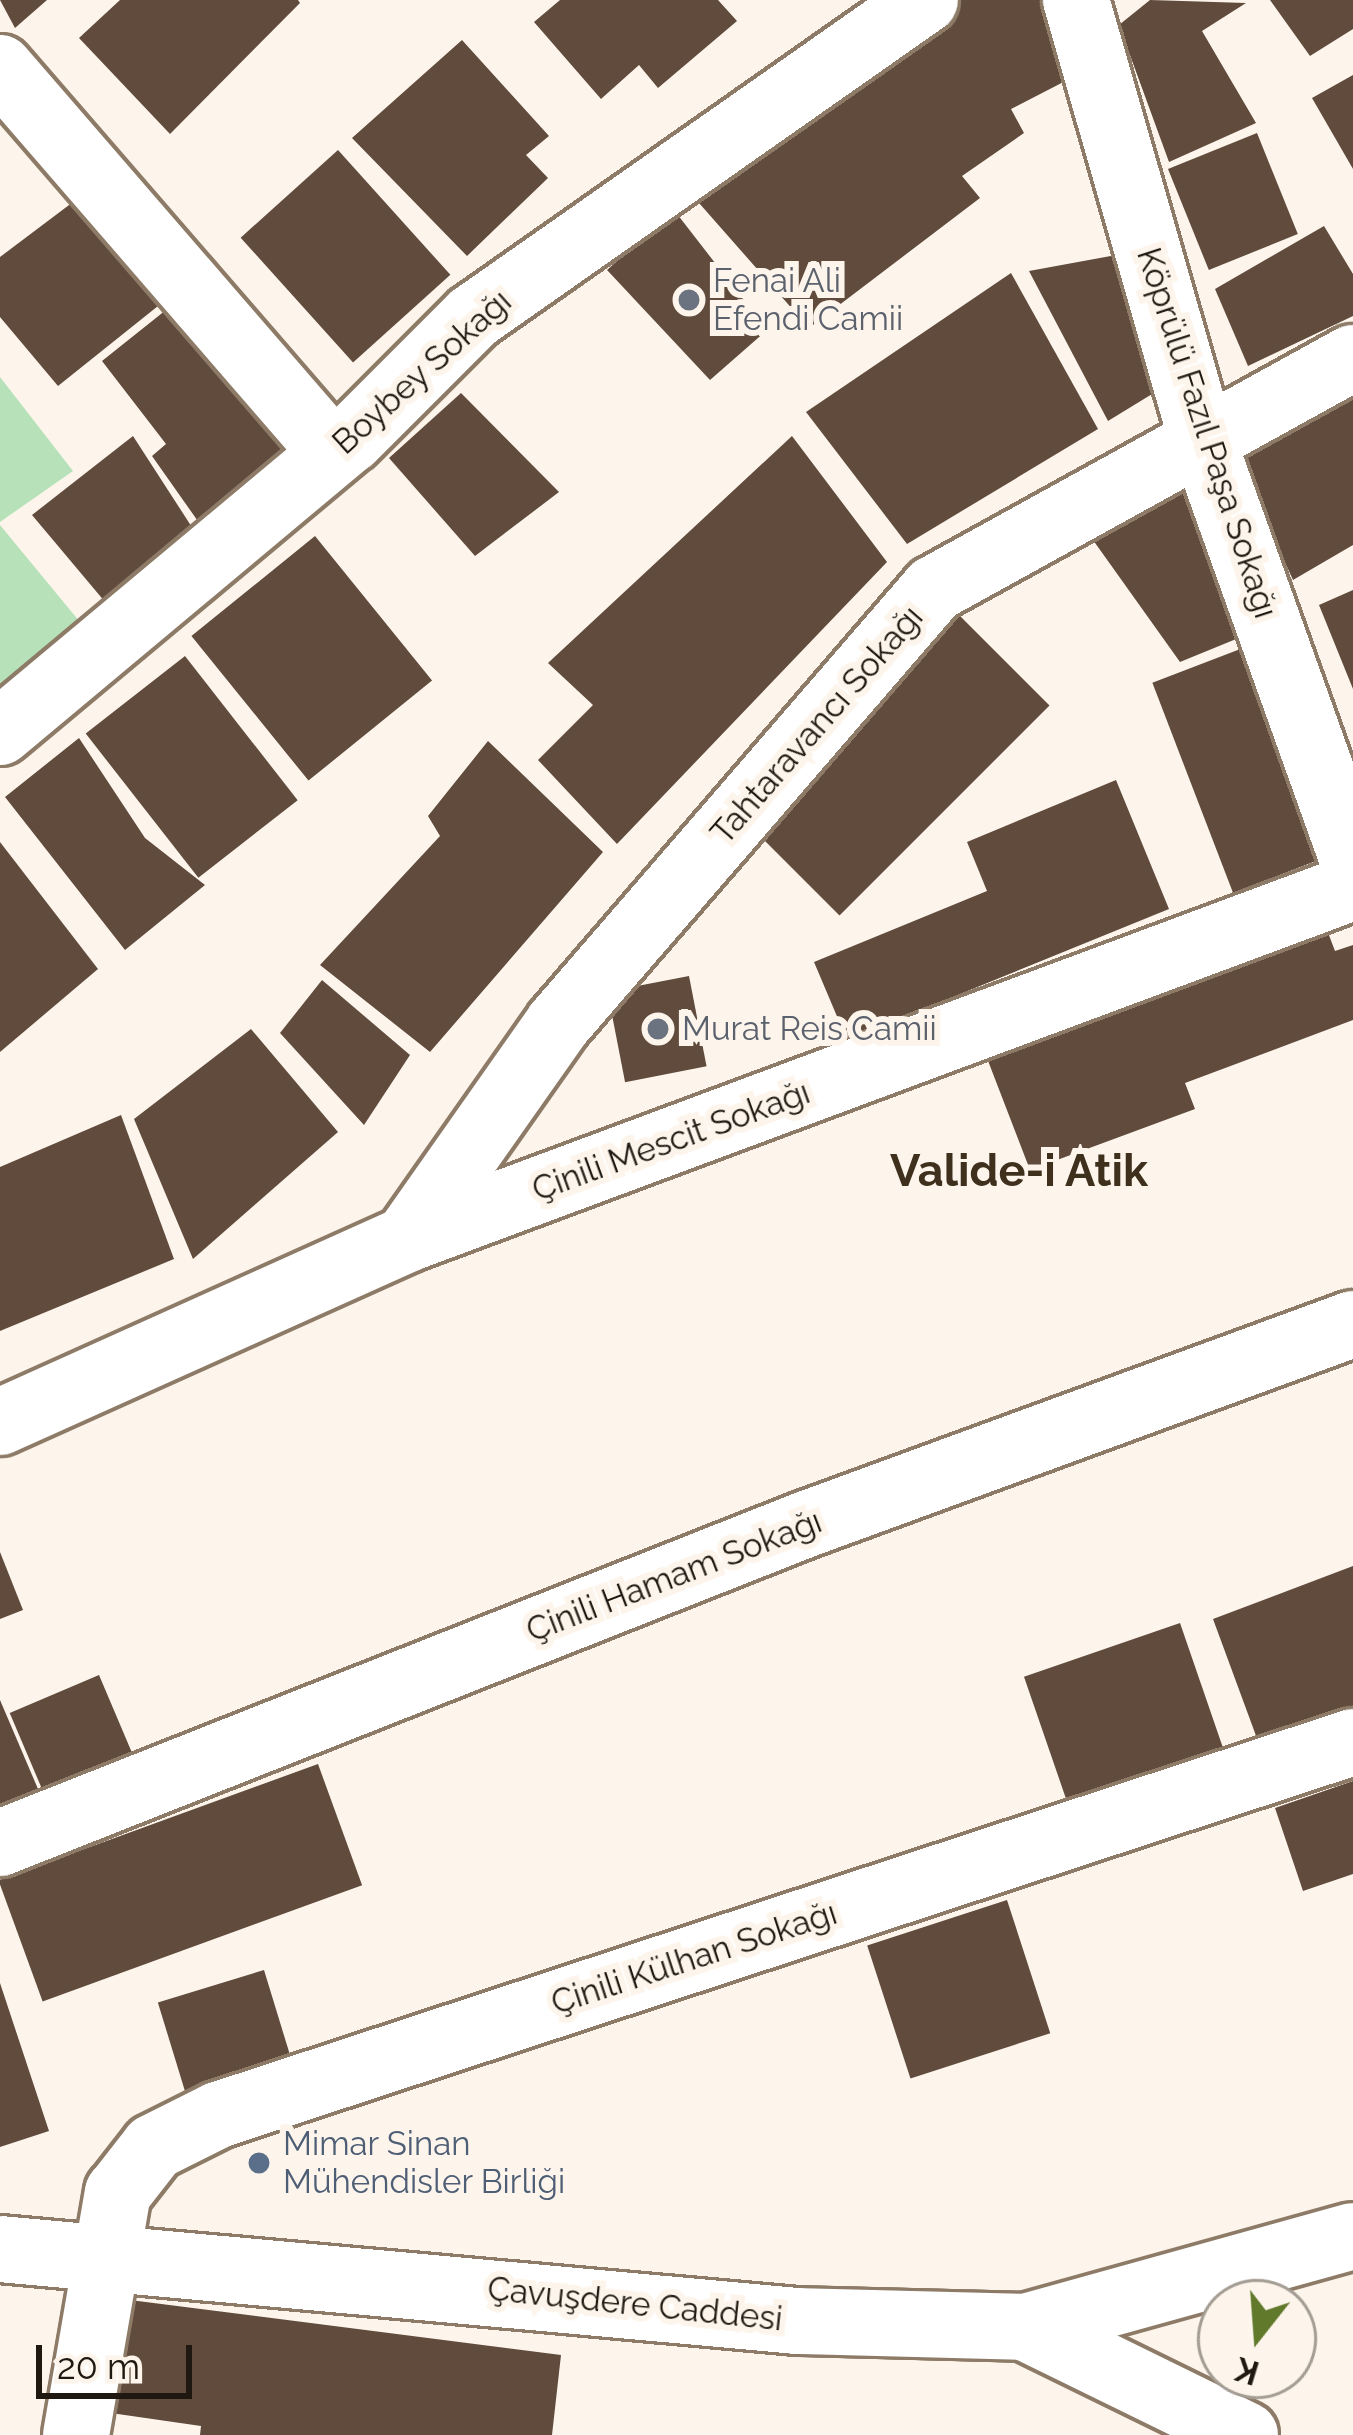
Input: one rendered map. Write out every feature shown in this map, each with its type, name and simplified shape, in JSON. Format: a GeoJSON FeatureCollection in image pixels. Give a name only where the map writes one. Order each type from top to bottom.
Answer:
{"type":"FeatureCollection","features":[{"type":"Feature","properties":{"kind":"street","name":"Boybey Sokağı"},"geometry":{"type":"LineString","coordinates":[[0,732],[333,453],[473,317],[925,0]]}},
{"type":"Feature","properties":{"kind":"street","name":"Köprülü Fazıl Paşa Sokağı"},"geometry":{"type":"LineString","coordinates":[[1076,0],[1200,433],[1353,861]]}},
{"type":"Feature","properties":{"kind":"street"},"geometry":{"type":"LineString","coordinates":[[0,68],[333,453]]}},
{"type":"Feature","properties":{"kind":"street","name":"Tahtaravancı Sokağı"},"geometry":{"type":"LineString","coordinates":[[407,1239],[558,1024],[934,589],[1200,433],[1353,358]]}},
{"type":"Feature","properties":{"kind":"street","name":"Çinili Mescit Sokağı"},"geometry":{"type":"LineString","coordinates":[[0,1422],[407,1239],[1353,887]]}},
{"type":"Feature","properties":{"kind":"street","name":"Çinili Hamam Sokağı"},"geometry":{"type":"LineString","coordinates":[[0,1843],[804,1525],[1353,1324]]}},
{"type":"Feature","properties":{"kind":"street","name":"Çinili Külhan Sokağı"},"geometry":{"type":"LineString","coordinates":[[76,2435],[118,2192],[154,2147],[218,2115],[1353,1742]]}},
{"type":"Feature","properties":{"kind":"street"},"geometry":{"type":"LineString","coordinates":[[1025,2327],[1353,2236]]}},
{"type":"Feature","properties":{"kind":"street","name":"Çavuşdere Caddesi"},"geometry":{"type":"LineString","coordinates":[[0,2249],[105,2254],[797,2320],[1025,2327],[1245,2435]]}},
{"type":"Feature","properties":{"kind":"green space"},"geometry":{"type":"Polygon","coordinates":[[[0,377],[73,471],[0,522],[0,377]]]}},
{"type":"Feature","properties":{"kind":"green space"},"geometry":{"type":"Polygon","coordinates":[[[0,525],[94,639],[0,692],[0,525]]]}},
{"type":"Feature","properties":{"kind":"building"},"geometry":{"type":"Polygon","coordinates":[[[0,0],[47,0],[15,28],[0,0]]]}},
{"type":"Feature","properties":{"kind":"building"},"geometry":{"type":"Polygon","coordinates":[[[120,0],[300,3],[170,134],[79,38],[120,0]]]}},
{"type":"Feature","properties":{"kind":"building"},"geometry":{"type":"Polygon","coordinates":[[[560,0],[718,0],[737,21],[658,88],[639,65],[601,99],[534,22],[560,0]]]}},
{"type":"Feature","properties":{"kind":"building"},"geometry":{"type":"Polygon","coordinates":[[[951,0],[1053,0],[1077,75],[1011,109],[1024,133],[962,176],[980,198],[809,328],[692,195],[951,0]]]}},
{"type":"Feature","properties":{"kind":"building"},"geometry":{"type":"Polygon","coordinates":[[[1150,0],[1246,3],[1202,31],[1256,123],[1169,162],[1119,25],[1150,0]]]}},
{"type":"Feature","properties":{"kind":"building"},"geometry":{"type":"Polygon","coordinates":[[[1270,0],[1353,0],[1353,29],[1310,56],[1270,0]]]}},
{"type":"Feature","properties":{"kind":"building"},"geometry":{"type":"Polygon","coordinates":[[[462,40],[549,136],[526,155],[548,178],[467,256],[352,138],[462,40]]]}},
{"type":"Feature","properties":{"kind":"building"},"geometry":{"type":"Polygon","coordinates":[[[1353,75],[1353,169],[1312,98],[1353,75]]]}},
{"type":"Feature","properties":{"kind":"building"},"geometry":{"type":"Polygon","coordinates":[[[1257,133],[1298,234],[1209,270],[1168,169],[1257,133]]]}},
{"type":"Feature","properties":{"kind":"building"},"geometry":{"type":"Polygon","coordinates":[[[338,150],[450,275],[353,363],[241,238],[338,150]]]}},
{"type":"Feature","properties":{"kind":"building"},"geometry":{"type":"Polygon","coordinates":[[[89,190],[178,290],[58,386],[0,317],[0,257],[89,190]]]}},
{"type":"Feature","properties":{"kind":"building","name":"Fenai Ali Efendi Camii"},"geometry":{"type":"Polygon","coordinates":[[[674,210],[767,330],[710,380],[607,270],[674,210]]]}},
{"type":"Feature","properties":{"kind":"building"},"geometry":{"type":"Polygon","coordinates":[[[1324,226],[1353,274],[1353,316],[1248,366],[1215,289],[1324,226]]]}},
{"type":"Feature","properties":{"kind":"building"},"geometry":{"type":"Polygon","coordinates":[[[1138,251],[1175,380],[1108,421],[1029,271],[1138,251]]]}},
{"type":"Feature","properties":{"kind":"building"},"geometry":{"type":"Polygon","coordinates":[[[1011,273],[1098,429],[907,544],[806,412],[1011,273]]]}},
{"type":"Feature","properties":{"kind":"building"},"geometry":{"type":"Polygon","coordinates":[[[181,298],[310,443],[207,534],[152,456],[166,444],[102,361],[181,298]]]}},
{"type":"Feature","properties":{"kind":"building"},"geometry":{"type":"Polygon","coordinates":[[[1353,380],[1353,545],[1293,580],[1231,443],[1353,380]]]}},
{"type":"Feature","properties":{"kind":"building"},"geometry":{"type":"Polygon","coordinates":[[[461,393],[559,492],[475,556],[389,458],[461,393]]]}},
{"type":"Feature","properties":{"kind":"building"},"geometry":{"type":"Polygon","coordinates":[[[133,436],[197,535],[111,609],[32,515],[133,436]]]}},
{"type":"Feature","properties":{"kind":"building"},"geometry":{"type":"Polygon","coordinates":[[[792,436],[887,562],[617,844],[538,760],[593,705],[548,663],[792,436]]]}},
{"type":"Feature","properties":{"kind":"building"},"geometry":{"type":"Polygon","coordinates":[[[1213,474],[1263,628],[1180,662],[1088,533],[1213,474]]]}},
{"type":"Feature","properties":{"kind":"building"},"geometry":{"type":"Polygon","coordinates":[[[315,536],[432,681],[308,781],[191,636],[315,536]]]}},
{"type":"Feature","properties":{"kind":"building"},"geometry":{"type":"Polygon","coordinates":[[[1353,590],[1353,689],[1319,605],[1353,590]]]}},
{"type":"Feature","properties":{"kind":"building"},"geometry":{"type":"Polygon","coordinates":[[[959,615],[1050,706],[839,916],[749,825],[959,615]]]}},
{"type":"Feature","properties":{"kind":"building"},"geometry":{"type":"Polygon","coordinates":[[[1256,643],[1337,853],[1233,893],[1152,683],[1256,643]]]}},
{"type":"Feature","properties":{"kind":"building"},"geometry":{"type":"Polygon","coordinates":[[[185,656],[298,800],[198,878],[86,734],[185,656]]]}},
{"type":"Feature","properties":{"kind":"building"},"geometry":{"type":"Polygon","coordinates":[[[79,738],[145,838],[205,885],[125,950],[5,797],[79,738]]]}},
{"type":"Feature","properties":{"kind":"building"},"geometry":{"type":"Polygon","coordinates":[[[488,741],[603,852],[430,1052],[320,965],[440,836],[428,816],[488,741]]]}},
{"type":"Feature","properties":{"kind":"building"},"geometry":{"type":"Polygon","coordinates":[[[1116,780],[1169,909],[847,1040],[814,962],[987,891],[967,842],[1116,780]]]}},
{"type":"Feature","properties":{"kind":"building"},"geometry":{"type":"Polygon","coordinates":[[[0,842],[98,969],[0,1052],[0,842]]]}},
{"type":"Feature","properties":{"kind":"building"},"geometry":{"type":"Polygon","coordinates":[[[1319,909],[1335,951],[1353,945],[1353,1020],[1185,1083],[1195,1109],[1030,1170],[985,1053],[1319,909]]]}},
{"type":"Feature","properties":{"kind":"building","name":"Murat Reis Camii"},"geometry":{"type":"Polygon","coordinates":[[[689,976],[707,1066],[625,1082],[608,992],[689,976]]]}},
{"type":"Feature","properties":{"kind":"building"},"geometry":{"type":"Polygon","coordinates":[[[322,980],[410,1055],[364,1125],[280,1033],[322,980]]]}},
{"type":"Feature","properties":{"kind":"building"},"geometry":{"type":"Polygon","coordinates":[[[251,1029],[338,1132],[193,1259],[134,1119],[251,1029]]]}},
{"type":"Feature","properties":{"kind":"building"},"geometry":{"type":"Polygon","coordinates":[[[121,1115],[174,1259],[0,1331],[0,1167],[121,1115]]]}},
{"type":"Feature","properties":{"kind":"building"},"geometry":{"type":"Polygon","coordinates":[[[0,1552],[23,1610],[0,1619],[0,1552]]]}},
{"type":"Feature","properties":{"kind":"building"},"geometry":{"type":"Polygon","coordinates":[[[1353,1566],[1353,1719],[1262,1752],[1213,1619],[1353,1566]]]}},
{"type":"Feature","properties":{"kind":"building"},"geometry":{"type":"Polygon","coordinates":[[[1180,1623],[1226,1757],[1070,1811],[1024,1677],[1180,1623]]]}},
{"type":"Feature","properties":{"kind":"building"},"geometry":{"type":"Polygon","coordinates":[[[99,1675],[132,1753],[43,1791],[10,1713],[99,1675]]]}},
{"type":"Feature","properties":{"kind":"building"},"geometry":{"type":"Polygon","coordinates":[[[0,1700],[41,1796],[0,1813],[0,1700]]]}},
{"type":"Feature","properties":{"kind":"building"},"geometry":{"type":"Polygon","coordinates":[[[318,1764],[362,1885],[43,2002],[0,1880],[318,1764]]]}},
{"type":"Feature","properties":{"kind":"building"},"geometry":{"type":"Polygon","coordinates":[[[1353,1781],[1353,1874],[1303,1891],[1275,1808],[1353,1781]]]}},
{"type":"Feature","properties":{"kind":"building"},"geometry":{"type":"Polygon","coordinates":[[[1007,1900],[1050,2033],[910,2079],[867,1945],[1007,1900]]]}},
{"type":"Feature","properties":{"kind":"building"},"geometry":{"type":"Polygon","coordinates":[[[264,1970],[295,2072],[189,2105],[158,2002],[264,1970]]]}},
{"type":"Feature","properties":{"kind":"building"},"geometry":{"type":"Polygon","coordinates":[[[0,1983],[49,2131],[0,2147],[0,1983]]]}},
{"type":"Feature","properties":{"kind":"building"},"geometry":{"type":"Polygon","coordinates":[[[114,2298],[561,2355],[552,2435],[200,2435],[201,2426],[97,2411],[114,2298]]]}},
{"type":"Feature","properties":{"kind":"place","name":"Fenai Ali Efendi Camii"},"geometry":{"type":"Point","coordinates":[689,300]}},
{"type":"Feature","properties":{"kind":"place","name":"Murat Reis Camii"},"geometry":{"type":"Point","coordinates":[658,1029]}},
{"type":"Feature","properties":{"kind":"place","name":"Mimar Sinan Mühendisler Birliği"},"geometry":{"type":"Point","coordinates":[259,2163]}},
{"type":"Feature","properties":{"kind":"district","name":"Valide-i Atik"},"geometry":{"type":"Point","coordinates":[1019,1171]}}]}
